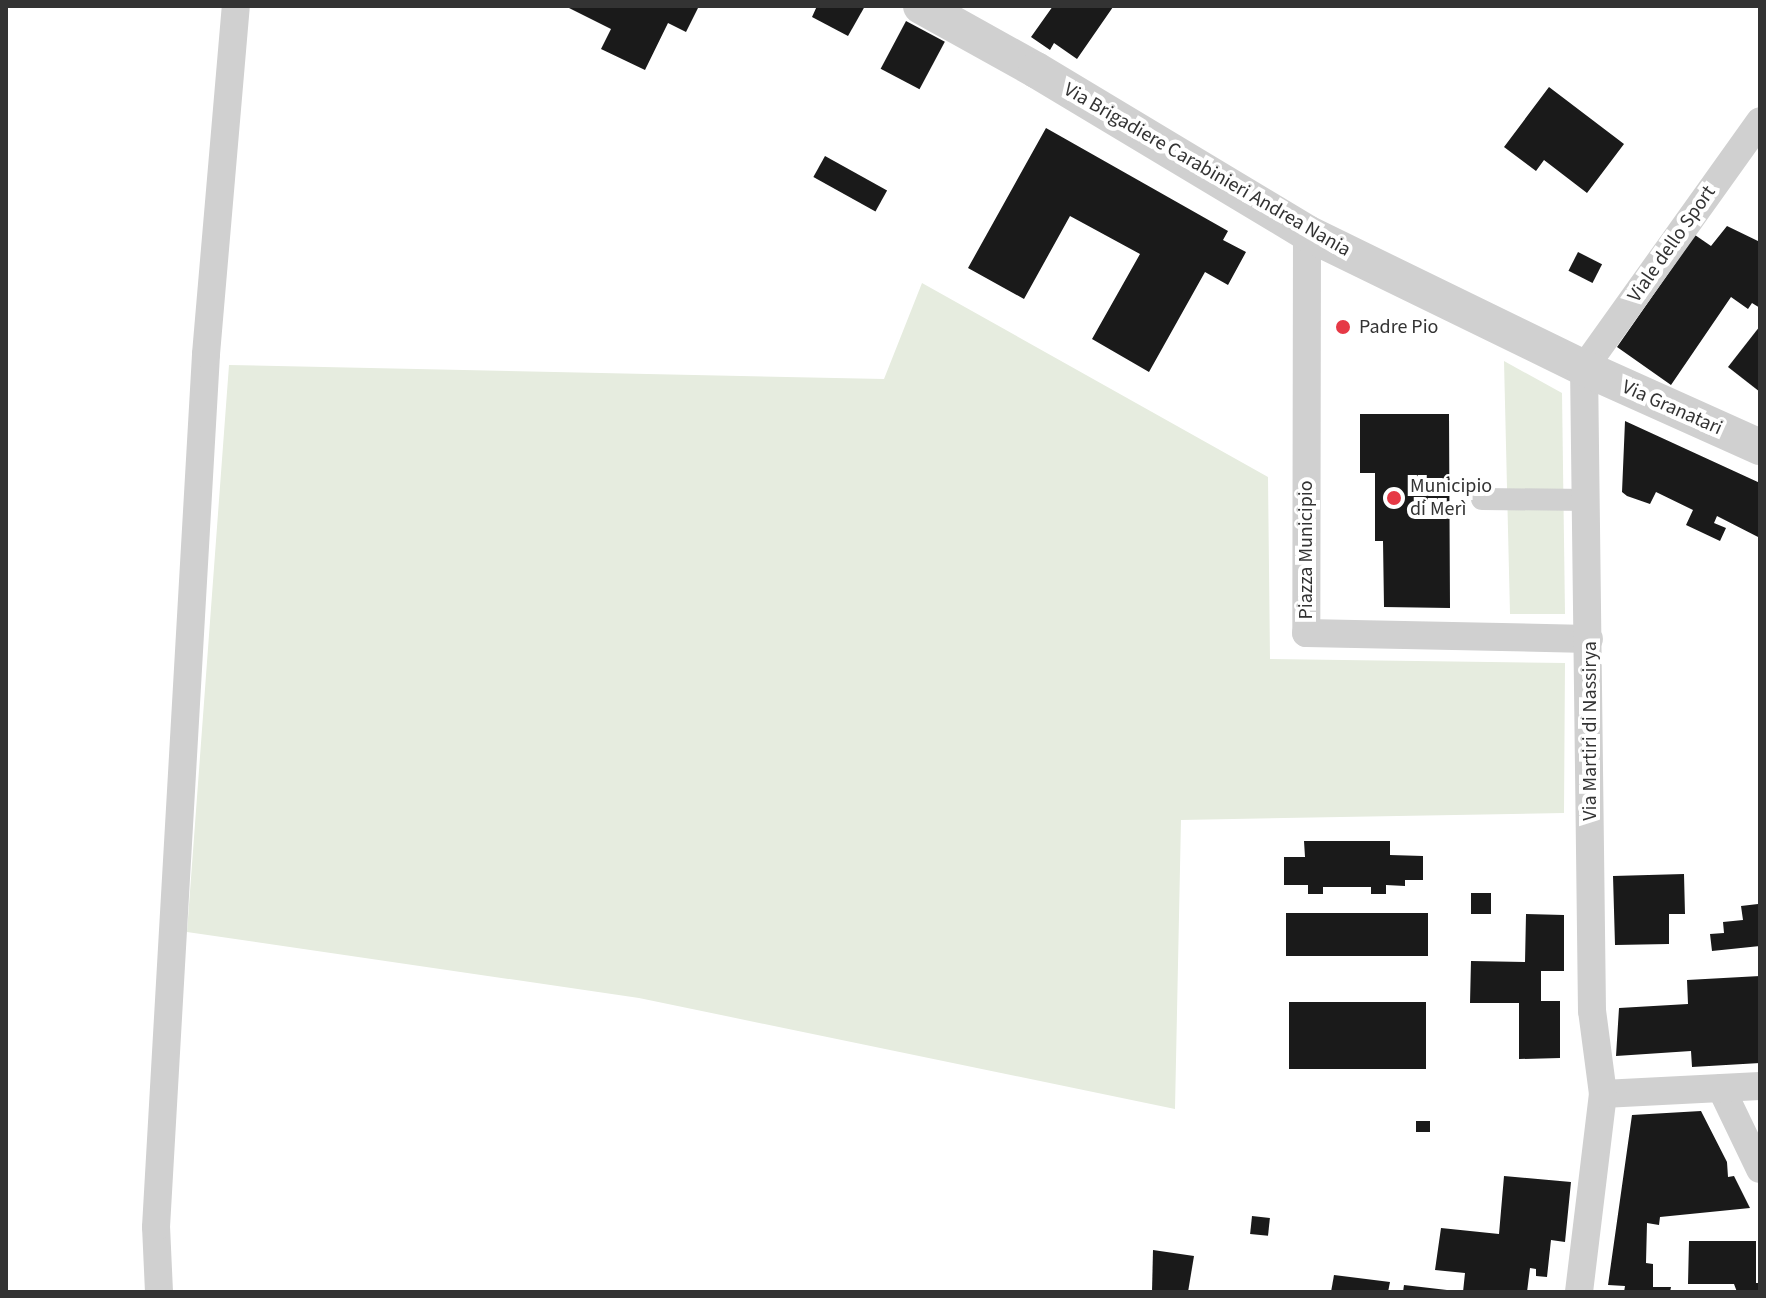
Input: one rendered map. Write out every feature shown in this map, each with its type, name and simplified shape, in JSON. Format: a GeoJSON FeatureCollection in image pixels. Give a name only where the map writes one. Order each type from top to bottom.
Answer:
{"type":"FeatureCollection","features":[{"type":"Feature","properties":{"kind":"street"},"geometry":{"type":"LineString","coordinates":[[159,1292],[156,1227],[206,354],[236,6]]}},
{"type":"Feature","properties":{"kind":"street","name":"Via Brigadiere Carabinieri Andrea Nania"},"geometry":{"type":"LineString","coordinates":[[921,6],[1036,70],[1307,233],[1584,368]]}},
{"type":"Feature","properties":{"kind":"street","name":"Viale dello Sport"},"geometry":{"type":"LineString","coordinates":[[1584,368],[1760,121]]}},
{"type":"Feature","properties":{"kind":"street","name":"Piazza Municipio"},"geometry":{"type":"LineString","coordinates":[[1307,233],[1306,633],[1589,639]]}},
{"type":"Feature","properties":{"kind":"street","name":"Via Granatari"},"geometry":{"type":"LineString","coordinates":[[1584,368],[1760,447]]}},
{"type":"Feature","properties":{"kind":"street","name":"Via Martiri di Nassirya"},"geometry":{"type":"LineString","coordinates":[[1579,1292],[1603,1094],[1592,1011],[1584,368]]}},
{"type":"Feature","properties":{"kind":"street"},"geometry":{"type":"LineString","coordinates":[[1482,499],[1588,500]]}},
{"type":"Feature","properties":{"kind":"street"},"geometry":{"type":"LineString","coordinates":[[1603,1094],[1760,1086]]}},
{"type":"Feature","properties":{"kind":"street"},"geometry":{"type":"LineString","coordinates":[[1721,1088],[1760,1169]]}},
{"type":"Feature","properties":{"kind":"shaded area"},"geometry":{"type":"Polygon","coordinates":[[[922,283],[1268,477],[1270,659],[1565,663],[1564,813],[1181,820],[1175,1109],[639,998],[187,932],[229,365],[884,379],[922,283]]]}},
{"type":"Feature","properties":{"kind":"shaded area"},"geometry":{"type":"Polygon","coordinates":[[[1504,361],[1562,393],[1565,614],[1510,614],[1504,361]]]}},
{"type":"Feature","properties":{"kind":"building"},"geometry":{"type":"Polygon","coordinates":[[[565,6],[699,6],[686,32],[668,23],[645,70],[601,49],[611,29],[565,6]]]}},
{"type":"Feature","properties":{"kind":"building"},"geometry":{"type":"Polygon","coordinates":[[[817,6],[865,6],[848,36],[812,17],[817,6]]]}},
{"type":"Feature","properties":{"kind":"building"},"geometry":{"type":"Polygon","coordinates":[[[1053,6],[1113,7],[1077,59],[1054,43],[1050,50],[1031,37],[1053,6]]]}},
{"type":"Feature","properties":{"kind":"building"},"geometry":{"type":"Polygon","coordinates":[[[906,21],[945,42],[919,89],[881,69],[906,21]]]}},
{"type":"Feature","properties":{"kind":"building"},"geometry":{"type":"Polygon","coordinates":[[[1549,87],[1624,144],[1587,193],[1544,160],[1536,171],[1504,147],[1549,87]]]}},
{"type":"Feature","properties":{"kind":"building"},"geometry":{"type":"Polygon","coordinates":[[[1046,128],[1228,231],[1223,240],[1246,252],[1228,285],[1205,272],[1149,372],[1092,339],[1140,254],[1070,216],[1024,299],[968,268],[1046,128]]]}},
{"type":"Feature","properties":{"kind":"building"},"geometry":{"type":"Polygon","coordinates":[[[825,156],[887,190],[875,211],[813,177],[825,156]]]}},
{"type":"Feature","properties":{"kind":"building"},"geometry":{"type":"Polygon","coordinates":[[[1727,226],[1760,242],[1760,308],[1752,303],[1748,309],[1731,297],[1671,385],[1617,347],[1695,235],[1711,246],[1727,226]]]}},
{"type":"Feature","properties":{"kind":"building"},"geometry":{"type":"Polygon","coordinates":[[[1578,252],[1602,264],[1593,283],[1568,271],[1578,252]]]}},
{"type":"Feature","properties":{"kind":"building"},"geometry":{"type":"Polygon","coordinates":[[[1760,326],[1760,392],[1728,367],[1760,326]]]}},
{"type":"Feature","properties":{"kind":"building","name":"Municipio di Merì"},"geometry":{"type":"Polygon","coordinates":[[[1360,414],[1449,414],[1450,608],[1384,607],[1383,541],[1375,541],[1375,473],[1360,473],[1360,414]]]}},
{"type":"Feature","properties":{"kind":"building"},"geometry":{"type":"Polygon","coordinates":[[[1625,421],[1760,483],[1760,538],[1717,516],[1714,523],[1726,528],[1720,541],[1686,525],[1693,510],[1656,492],[1650,504],[1622,492],[1625,421]]]}},
{"type":"Feature","properties":{"kind":"building"},"geometry":{"type":"Polygon","coordinates":[[[1304,841],[1390,841],[1390,855],[1423,856],[1423,880],[1405,880],[1405,886],[1386,885],[1386,894],[1371,894],[1371,887],[1323,887],[1323,894],[1308,894],[1308,885],[1284,885],[1284,857],[1305,857],[1304,841]]]}},
{"type":"Feature","properties":{"kind":"building"},"geometry":{"type":"Polygon","coordinates":[[[1684,874],[1685,914],[1669,914],[1669,944],[1615,945],[1613,876],[1684,874]]]}},
{"type":"Feature","properties":{"kind":"building"},"geometry":{"type":"Polygon","coordinates":[[[1471,893],[1491,893],[1491,914],[1471,914],[1471,893]]]}},
{"type":"Feature","properties":{"kind":"building"},"geometry":{"type":"Polygon","coordinates":[[[1758,904],[1760,946],[1712,951],[1710,934],[1724,933],[1723,922],[1743,920],[1741,906],[1758,904]]]}},
{"type":"Feature","properties":{"kind":"building"},"geometry":{"type":"Polygon","coordinates":[[[1286,913],[1428,913],[1428,956],[1286,956],[1286,913]]]}},
{"type":"Feature","properties":{"kind":"building"},"geometry":{"type":"Polygon","coordinates":[[[1526,914],[1564,915],[1564,971],[1541,971],[1541,1001],[1560,1001],[1560,1058],[1519,1059],[1519,1003],[1470,1003],[1471,961],[1525,962],[1526,914]]]}},
{"type":"Feature","properties":{"kind":"building"},"geometry":{"type":"Polygon","coordinates":[[[1760,976],[1760,1063],[1692,1067],[1691,1051],[1616,1056],[1619,1008],[1688,1004],[1687,980],[1760,976]]]}},
{"type":"Feature","properties":{"kind":"building"},"geometry":{"type":"Polygon","coordinates":[[[1289,1002],[1426,1002],[1426,1069],[1289,1069],[1289,1002]]]}},
{"type":"Feature","properties":{"kind":"building"},"geometry":{"type":"Polygon","coordinates":[[[1701,1111],[1727,1162],[1728,1177],[1734,1176],[1750,1208],[1660,1217],[1659,1225],[1647,1223],[1646,1263],[1653,1264],[1653,1287],[1671,1287],[1670,1292],[1624,1292],[1625,1286],[1608,1285],[1632,1115],[1701,1111]]]}},
{"type":"Feature","properties":{"kind":"building"},"geometry":{"type":"Polygon","coordinates":[[[1416,1121],[1430,1121],[1430,1132],[1416,1132],[1416,1121]]]}},
{"type":"Feature","properties":{"kind":"building"},"geometry":{"type":"Polygon","coordinates":[[[1504,1176],[1571,1182],[1565,1242],[1551,1240],[1547,1277],[1536,1276],[1536,1269],[1530,1268],[1527,1292],[1463,1292],[1465,1273],[1435,1270],[1441,1228],[1499,1234],[1504,1176]]]}},
{"type":"Feature","properties":{"kind":"building"},"geometry":{"type":"Polygon","coordinates":[[[1252,1216],[1270,1218],[1268,1236],[1250,1234],[1252,1216]]]}},
{"type":"Feature","properties":{"kind":"building"},"geometry":{"type":"Polygon","coordinates":[[[1689,1241],[1756,1241],[1756,1283],[1760,1283],[1760,1292],[1737,1292],[1734,1284],[1688,1284],[1689,1241]]]}},
{"type":"Feature","properties":{"kind":"building"},"geometry":{"type":"Polygon","coordinates":[[[1153,1250],[1194,1256],[1188,1292],[1152,1292],[1153,1250]]]}},
{"type":"Feature","properties":{"kind":"building"},"geometry":{"type":"Polygon","coordinates":[[[1334,1275],[1390,1282],[1388,1292],[1331,1292],[1334,1275]]]}},
{"type":"Feature","properties":{"kind":"building"},"geometry":{"type":"Polygon","coordinates":[[[1404,1285],[1447,1290],[1447,1292],[1403,1292],[1404,1285]]]}},
{"type":"Feature","properties":{"kind":"place","name":"Padre Pio"},"geometry":{"type":"Point","coordinates":[1343,327]}},
{"type":"Feature","properties":{"kind":"place","name":"Municipio di Merì"},"geometry":{"type":"Point","coordinates":[1394,498]}}]}
